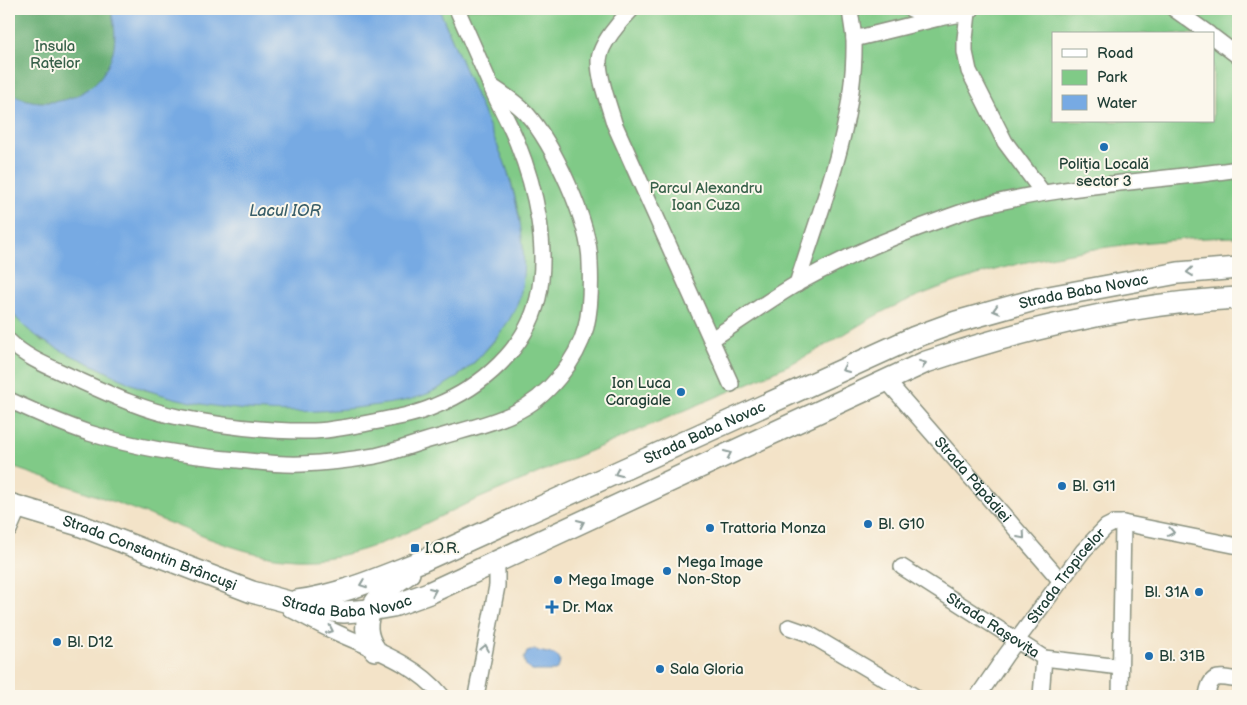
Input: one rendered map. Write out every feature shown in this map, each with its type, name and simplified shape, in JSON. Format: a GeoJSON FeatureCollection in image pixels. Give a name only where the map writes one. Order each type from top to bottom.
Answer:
{"type":"FeatureCollection","features":[{"type":"Feature","properties":{"kind":"main road","name":"Strada Baba Novac"},"geometry":{"type":"LineString","coordinates":[[280,600],[319,598],[355,587],[441,552],[915,337],[956,322],[1038,298],[1178,273],[1238,268]]}},
{"type":"Feature","properties":{"kind":"main road","name":"Strada Baba Novac"},"geometry":{"type":"LineString","coordinates":[[280,600],[318,610],[330,611],[370,610],[406,602],[494,564],[926,362],[1044,327],[1148,307],[1238,298]]}},
{"type":"Feature","properties":{"kind":"main road","name":"Strada Constantin Brâncuși"},"geometry":{"type":"LineString","coordinates":[[14,506],[79,525],[280,600]]}},
{"type":"Feature","properties":{"kind":"main road"},"geometry":{"type":"LineString","coordinates":[[375,650],[369,642],[366,633],[370,610],[384,592],[401,578],[441,552]]}},
{"type":"Feature","properties":{"kind":"street"},"geometry":{"type":"LineString","coordinates":[[9,341],[29,357],[130,402],[178,417],[237,426],[287,430],[327,430],[417,412],[454,398],[481,380],[493,370],[524,335],[532,318],[538,298],[542,271],[541,242],[527,171],[516,141],[457,9]]}},
{"type":"Feature","properties":{"kind":"street"},"geometry":{"type":"LineString","coordinates":[[632,9],[615,27],[600,55],[599,62],[605,91],[614,123],[732,384]]}},
{"type":"Feature","properties":{"kind":"street"},"geometry":{"type":"LineString","coordinates":[[797,284],[838,155],[847,115],[853,77],[854,38],[850,9]]}},
{"type":"Feature","properties":{"kind":"street"},"geometry":{"type":"LineString","coordinates":[[911,9],[939,18]]}},
{"type":"Feature","properties":{"kind":"street"},"geometry":{"type":"LineString","coordinates":[[1174,9],[1206,32]]}},
{"type":"Feature","properties":{"kind":"street"},"geometry":{"type":"LineString","coordinates":[[854,38],[970,11],[965,46],[969,71],[1005,142],[1042,193]]}},
{"type":"Feature","properties":{"kind":"street"},"geometry":{"type":"LineString","coordinates":[[1214,38],[1238,56]]}},
{"type":"Feature","properties":{"kind":"street"},"geometry":{"type":"LineString","coordinates":[[9,400],[88,433],[143,448],[202,457],[298,464],[377,456],[435,438],[477,428],[526,406],[539,397],[560,374],[582,339],[591,294],[590,248],[575,203],[561,171],[542,136],[526,112],[490,85]]}},
{"type":"Feature","properties":{"kind":"street"},"geometry":{"type":"LineString","coordinates":[[712,339],[797,284],[897,235],[982,206],[1042,193],[1238,169]]}},
{"type":"Feature","properties":{"kind":"street","name":"Strada Păpădiei"},"geometry":{"type":"LineString","coordinates":[[886,380],[1061,580]]}},
{"type":"Feature","properties":{"kind":"street"},"geometry":{"type":"LineString","coordinates":[[9,530],[14,506]]}},
{"type":"Feature","properties":{"kind":"street","name":"Strada Tropicelor"},"geometry":{"type":"LineString","coordinates":[[978,696],[1083,551],[1106,527],[1114,523],[1123,523]]}},
{"type":"Feature","properties":{"kind":"street"},"geometry":{"type":"LineString","coordinates":[[1120,696],[1123,523],[1238,546]]}},
{"type":"Feature","properties":{"kind":"street"},"geometry":{"type":"LineString","coordinates":[[476,696],[497,586],[497,572],[494,564]]}},
{"type":"Feature","properties":{"kind":"street","name":"Strada Rașovița"},"geometry":{"type":"LineString","coordinates":[[902,567],[1044,658],[1120,667]]}},
{"type":"Feature","properties":{"kind":"street"},"geometry":{"type":"LineString","coordinates":[[280,600],[318,624],[375,650],[414,671],[429,681],[442,696]]}},
{"type":"Feature","properties":{"kind":"street"},"geometry":{"type":"LineString","coordinates":[[789,628],[809,634],[914,696]]}},
{"type":"Feature","properties":{"kind":"street"},"geometry":{"type":"LineString","coordinates":[[1041,696],[1044,658]]}},
{"type":"Feature","properties":{"kind":"street"},"geometry":{"type":"LineString","coordinates":[[1207,696],[1208,688],[1217,677],[1238,680]]}},
{"type":"Feature","properties":{"kind":"green space","name":"Insula Rațelor"},"geometry":{"type":"Polygon","coordinates":[[[9,9],[110,9],[114,27],[114,45],[110,61],[102,75],[91,87],[77,96],[60,101],[33,101],[20,98],[9,91],[9,9]]]}},
{"type":"Feature","properties":{"kind":"green space","name":"Parcul Alexandru Ioan Cuza"},"geometry":{"type":"Polygon","coordinates":[[[439,9],[1238,9],[1238,237],[1152,242],[1064,254],[1021,263],[937,289],[888,309],[808,355],[756,380],[487,495],[413,530],[363,549],[338,556],[311,559],[283,558],[249,551],[215,541],[114,502],[9,466],[9,308],[13,315],[41,340],[145,390],[180,399],[221,407],[254,410],[429,393],[464,372],[476,361],[496,339],[515,308],[520,218],[511,181],[439,9]]]}},
{"type":"Feature","properties":{"kind":"water","name":"Lacul IOR"},"geometry":{"type":"Polygon","coordinates":[[[110,9],[439,9],[504,161],[517,208],[523,242],[523,275],[519,299],[509,320],[483,353],[461,374],[445,385],[412,399],[337,410],[282,412],[200,404],[147,390],[47,343],[26,328],[9,308],[9,91],[24,99],[41,102],[60,101],[77,96],[91,87],[102,75],[110,61],[114,45],[114,27],[110,9]]]}},
{"type":"Feature","properties":{"kind":"water"},"geometry":{"type":"Polygon","coordinates":[[[534,650],[556,655],[560,660],[559,666],[555,671],[532,671],[526,666],[524,659],[527,652],[534,650]]]}},
{"type":"Feature","properties":{"kind":"place","name":"Poliția Locală sector 3"},"geometry":{"type":"Point","coordinates":[1104,147]}},
{"type":"Feature","properties":{"kind":"place","name":"Ion Luca Caragiale"},"geometry":{"type":"Point","coordinates":[681,392]}},
{"type":"Feature","properties":{"kind":"place","name":"Bl. G11"},"geometry":{"type":"Point","coordinates":[1062,486]}},
{"type":"Feature","properties":{"kind":"place","name":"Bl. G10"},"geometry":{"type":"Point","coordinates":[868,524]}},
{"type":"Feature","properties":{"kind":"place","name":"Trattoria Monza"},"geometry":{"type":"Point","coordinates":[710,528]}},
{"type":"Feature","properties":{"kind":"place","name":"I.O.R."},"geometry":{"type":"Point","coordinates":[415,548]}},
{"type":"Feature","properties":{"kind":"place","name":"Mega Image Non-Stop"},"geometry":{"type":"Point","coordinates":[667,571]}},
{"type":"Feature","properties":{"kind":"place","name":"Mega Image"},"geometry":{"type":"Point","coordinates":[558,580]}},
{"type":"Feature","properties":{"kind":"place","name":"Bl. 31A"},"geometry":{"type":"Point","coordinates":[1199,592]}},
{"type":"Feature","properties":{"kind":"place","name":"Dr. Max"},"geometry":{"type":"Point","coordinates":[552,607]}},
{"type":"Feature","properties":{"kind":"place","name":"Bl. D12"},"geometry":{"type":"Point","coordinates":[57,642]}},
{"type":"Feature","properties":{"kind":"place","name":"Bl. 31B"},"geometry":{"type":"Point","coordinates":[1149,656]}},
{"type":"Feature","properties":{"kind":"place","name":"Sala Gloria"},"geometry":{"type":"Point","coordinates":[660,669]}}]}
